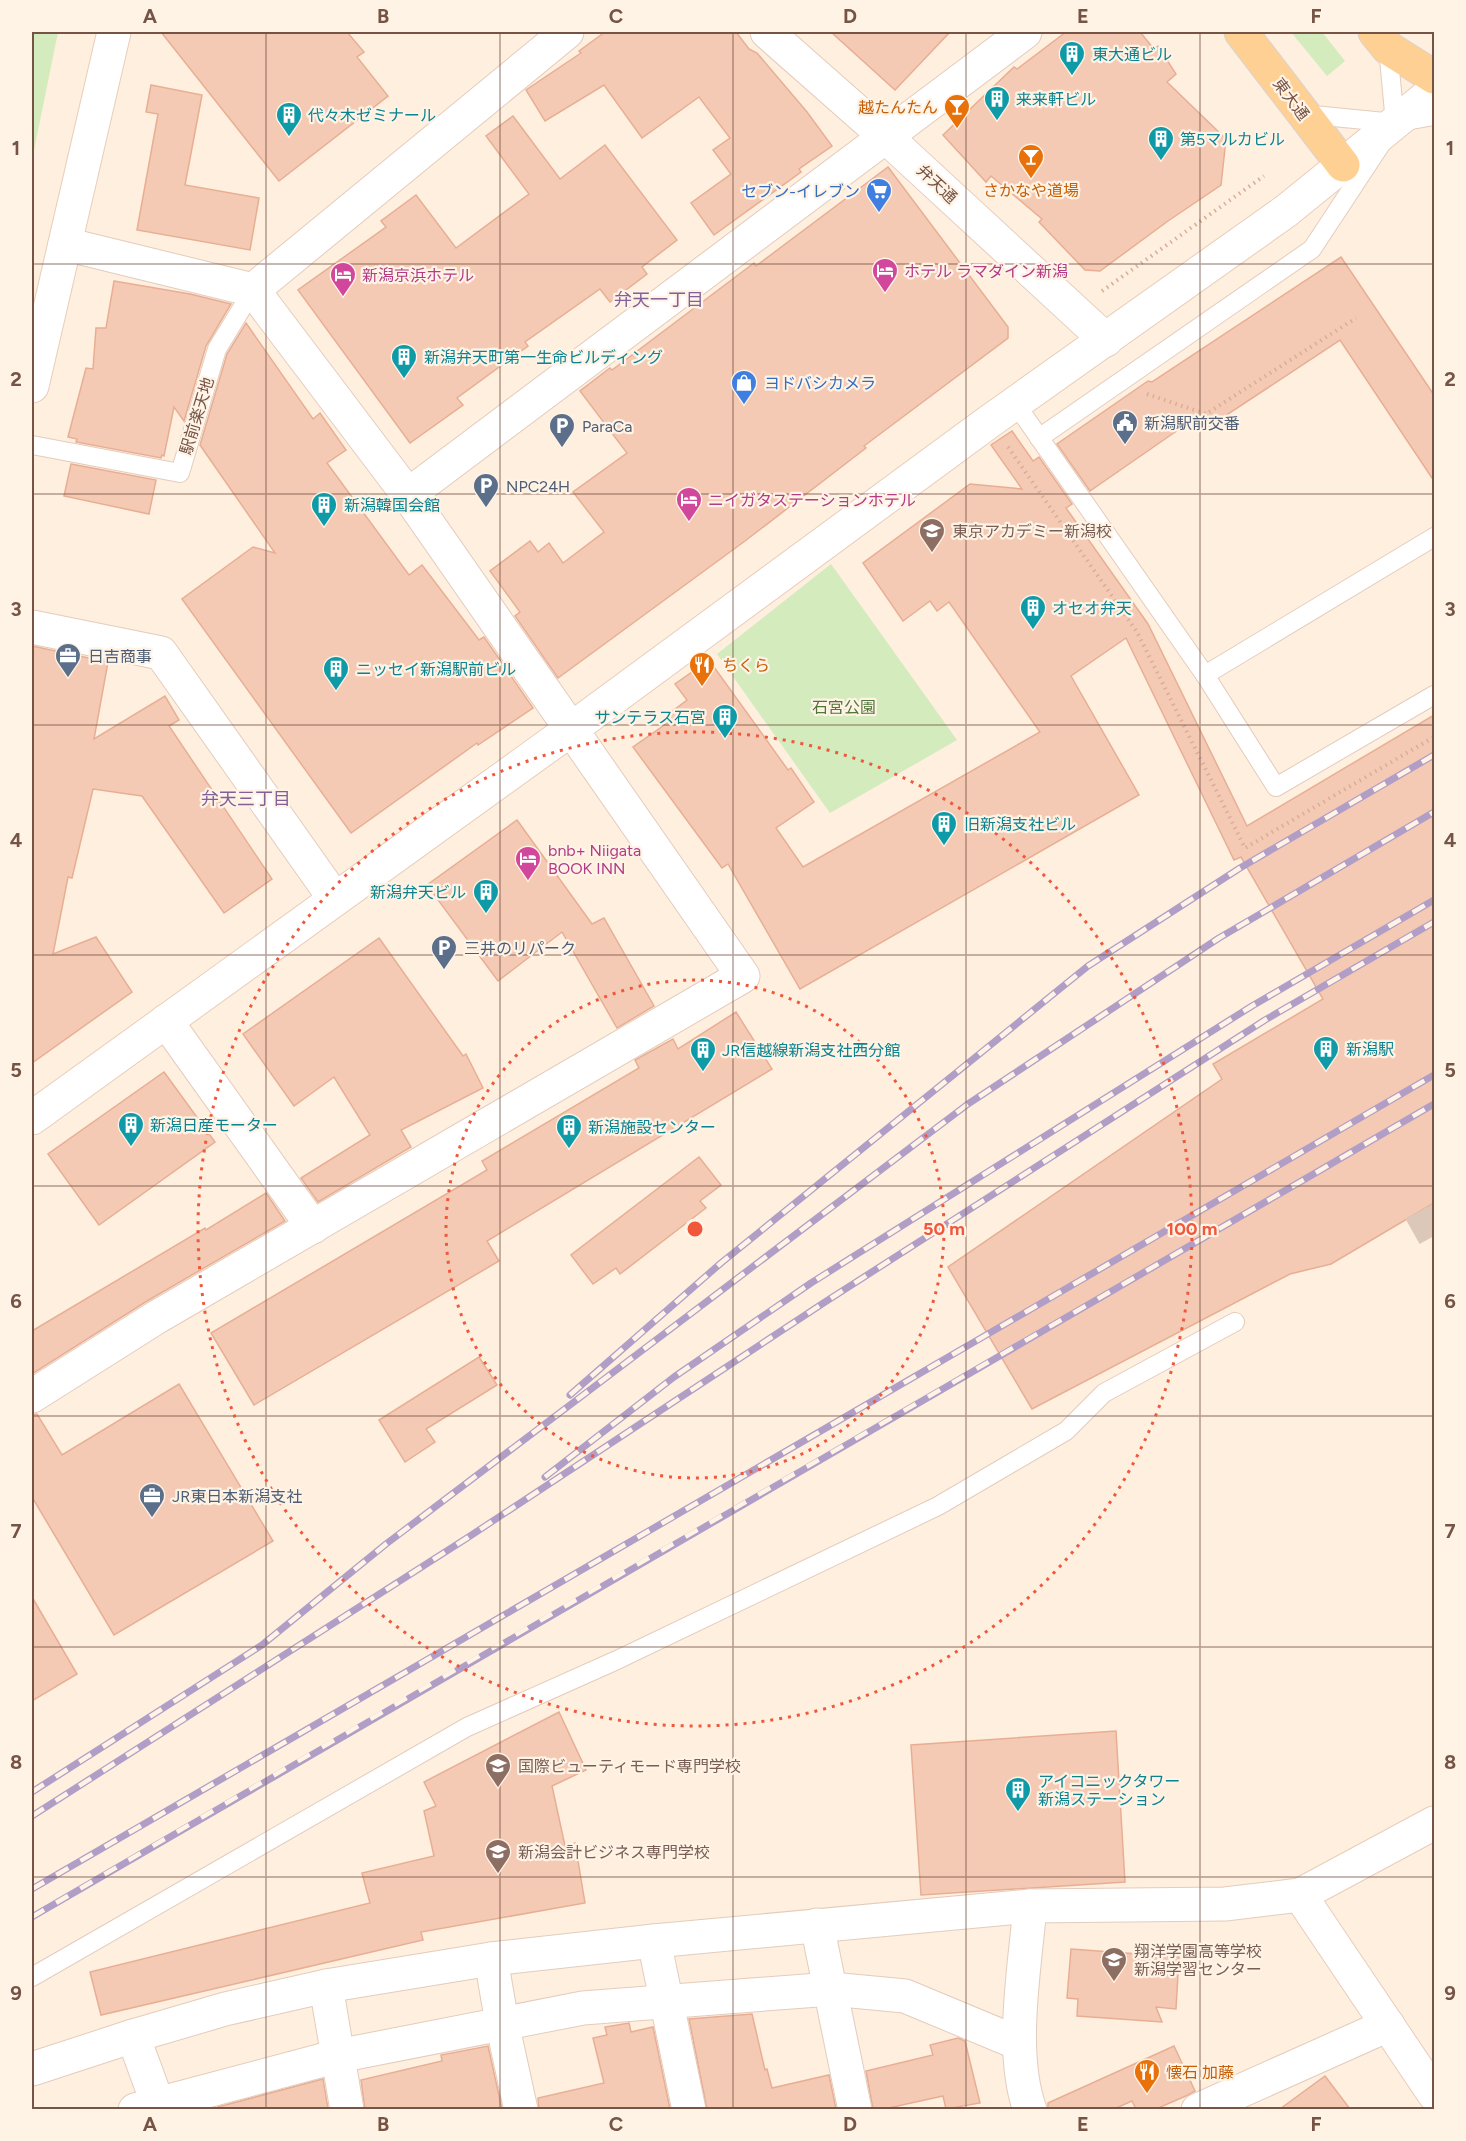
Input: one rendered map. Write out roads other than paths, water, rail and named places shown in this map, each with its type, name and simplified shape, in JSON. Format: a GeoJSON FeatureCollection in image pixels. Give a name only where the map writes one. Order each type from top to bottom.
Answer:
{"type":"FeatureCollection","features":[{"type":"Feature","properties":{"kind":"main road","name":"東大通"},"geometry":{"type":"LineString","coordinates":[[1241,32],[1343,165]]}},
{"type":"Feature","properties":{"kind":"main road"},"geometry":{"type":"LineString","coordinates":[[1381,40],[1434,77]]}},
{"type":"Feature","properties":{"kind":"street"},"geometry":{"type":"LineString","coordinates":[[32,386],[114,32]]}},
{"type":"Feature","properties":{"kind":"street"},"geometry":{"type":"LineString","coordinates":[[253,290],[567,32]]}},
{"type":"Feature","properties":{"kind":"street","name":"弁天通"},"geometry":{"type":"LineString","coordinates":[[767,32],[886,136],[1106,340]]}},
{"type":"Feature","properties":{"kind":"street"},"geometry":{"type":"LineString","coordinates":[[408,495],[1025,32]]}},
{"type":"Feature","properties":{"kind":"street"},"geometry":{"type":"LineString","coordinates":[[32,1118],[570,730],[1015,403],[1286,211],[1434,91]]}},
{"type":"Feature","properties":{"kind":"street"},"geometry":{"type":"LineString","coordinates":[[32,1396],[157,1317],[743,976],[408,495],[253,290],[65,244]]}},
{"type":"Feature","properties":{"kind":"street"},"geometry":{"type":"LineString","coordinates":[[32,627],[161,653],[335,899]]}},
{"type":"Feature","properties":{"kind":"street"},"geometry":{"type":"LineString","coordinates":[[166,1021],[313,1227]]}},
{"type":"Feature","properties":{"kind":"street"},"geometry":{"type":"LineString","coordinates":[[32,2069],[133,2036],[225,2010],[326,1986],[491,1959],[654,1941],[1030,1906],[1225,1904],[1300,1894],[1434,1823]]}},
{"type":"Feature","properties":{"kind":"street"},"geometry":{"type":"LineString","coordinates":[[1300,1894],[1434,2094]]}},
{"type":"Feature","properties":{"kind":"street"},"geometry":{"type":"LineString","coordinates":[[1023,2105],[1018,2043],[1030,1906]]}},
{"type":"Feature","properties":{"kind":"street"},"geometry":{"type":"LineString","coordinates":[[817,1925],[855,2109]]}},
{"type":"Feature","properties":{"kind":"street"},"geometry":{"type":"LineString","coordinates":[[654,1941],[689,2109]]}},
{"type":"Feature","properties":{"kind":"street"},"geometry":{"type":"LineString","coordinates":[[491,1959],[521,2109]]}},
{"type":"Feature","properties":{"kind":"street"},"geometry":{"type":"LineString","coordinates":[[326,1986],[347,2109]]}},
{"type":"Feature","properties":{"kind":"street"},"geometry":{"type":"LineString","coordinates":[[133,2036],[151,2107],[338,2056],[583,2008],[831,1989],[905,1996],[1018,2043]]}},
{"type":"Feature","properties":{"kind":"street"},"geometry":{"type":"LineString","coordinates":[[1198,2109],[1388,2025]]}},
{"type":"Feature","properties":{"kind":"lane"},"geometry":{"type":"LineString","coordinates":[[1039,438],[1312,249],[1395,123],[1381,40]]}},
{"type":"Feature","properties":{"kind":"lane"},"geometry":{"type":"LineString","coordinates":[[1303,114],[1395,123],[1434,116]]}},
{"type":"Feature","properties":{"kind":"lane","name":"駅前楽天地"},"geometry":{"type":"LineString","coordinates":[[32,445],[180,473],[217,349],[253,290]]}},
{"type":"Feature","properties":{"kind":"lane"},"geometry":{"type":"LineString","coordinates":[[1015,403],[1205,675],[1276,787],[1434,695]]}},
{"type":"Feature","properties":{"kind":"lane"},"geometry":{"type":"LineString","coordinates":[[1205,675],[1434,537]]}},
{"type":"Feature","properties":{"kind":"lane"},"geometry":{"type":"LineString","coordinates":[[32,1977],[467,1727],[617,1660],[938,1506],[1066,1431],[1104,1393],[1235,1322]]}},
{"type":"Feature","properties":{"kind":"tunnel"},"geometry":{"type":"LineString","coordinates":[[1420,1211],[1434,1236]]}},
{"type":"Feature","properties":{"kind":"railway"},"geometry":{"type":"LineString","coordinates":[[570,1395],[721,1263],[1088,966],[1240,868],[1434,755]]}},
{"type":"Feature","properties":{"kind":"railway"},"geometry":{"type":"LineString","coordinates":[[32,1792],[262,1645],[386,1544],[968,1104],[1219,938],[1434,812]]}},
{"type":"Feature","properties":{"kind":"railway"},"geometry":{"type":"LineString","coordinates":[[545,1477],[674,1377],[811,1283],[1252,1006],[1434,900]]}},
{"type":"Feature","properties":{"kind":"railway"},"geometry":{"type":"LineString","coordinates":[[32,1816],[467,1538],[825,1302],[1265,1020],[1434,922]]}},
{"type":"Feature","properties":{"kind":"railway"},"geometry":{"type":"LineString","coordinates":[[32,1889],[1434,1075]]}},
{"type":"Feature","properties":{"kind":"railway"},"geometry":{"type":"LineString","coordinates":[[32,1917],[1434,1104]]}},
{"type":"Feature","properties":{"kind":"place","name":"東大通ビル"},"geometry":{"type":"Point","coordinates":[1072,77]}},
{"type":"Feature","properties":{"kind":"place","name":"来来軒ビル"},"geometry":{"type":"Point","coordinates":[997,122]}},
{"type":"Feature","properties":{"kind":"place","name":"越たんたん"},"geometry":{"type":"Point","coordinates":[957,130]}},
{"type":"Feature","properties":{"kind":"place","name":"代々木ゼミナール"},"geometry":{"type":"Point","coordinates":[289,138]}},
{"type":"Feature","properties":{"kind":"place","name":"第5マルカビル"},"geometry":{"type":"Point","coordinates":[1161,162]}},
{"type":"Feature","properties":{"kind":"place","name":"さかなや道場"},"geometry":{"type":"Point","coordinates":[1031,180]}},
{"type":"Feature","properties":{"kind":"place","name":"セブン-イレブン"},"geometry":{"type":"Point","coordinates":[879,214]}},
{"type":"Feature","properties":{"kind":"place","name":"ホテル ラマダイン新潟"},"geometry":{"type":"Point","coordinates":[885,294]}},
{"type":"Feature","properties":{"kind":"place","name":"新潟京浜ホテル"},"geometry":{"type":"Point","coordinates":[343,298]}},
{"type":"Feature","properties":{"kind":"place","name":"新潟弁天町第一生命ビルディング"},"geometry":{"type":"Point","coordinates":[404,380]}},
{"type":"Feature","properties":{"kind":"place","name":"ヨドバシカメラ"},"geometry":{"type":"Point","coordinates":[744,406]}},
{"type":"Feature","properties":{"kind":"place","name":"新潟駅前交番"},"geometry":{"type":"Point","coordinates":[1125,446]}},
{"type":"Feature","properties":{"kind":"place","name":"ParaCa"},"geometry":{"type":"Point","coordinates":[562,449]}},
{"type":"Feature","properties":{"kind":"place","name":"NPC24H"},"geometry":{"type":"Point","coordinates":[486,509]}},
{"type":"Feature","properties":{"kind":"place","name":"ニイガタステーションホテル"},"geometry":{"type":"Point","coordinates":[689,523]}},
{"type":"Feature","properties":{"kind":"place","name":"新潟韓国会館"},"geometry":{"type":"Point","coordinates":[324,528]}},
{"type":"Feature","properties":{"kind":"place","name":"東京アカデミー新潟校"},"geometry":{"type":"Point","coordinates":[932,554]}},
{"type":"Feature","properties":{"kind":"place","name":"オセオ弁天"},"geometry":{"type":"Point","coordinates":[1033,631]}},
{"type":"Feature","properties":{"kind":"place","name":"日吉商事"},"geometry":{"type":"Point","coordinates":[68,679]}},
{"type":"Feature","properties":{"kind":"place","name":"ちくら"},"geometry":{"type":"Point","coordinates":[702,688]}},
{"type":"Feature","properties":{"kind":"place","name":"ニッセイ新潟駅前ビル"},"geometry":{"type":"Point","coordinates":[336,692]}},
{"type":"Feature","properties":{"kind":"place","name":"サンテラス石宮"},"geometry":{"type":"Point","coordinates":[725,740]}},
{"type":"Feature","properties":{"kind":"place","name":"旧新潟支社ビル"},"geometry":{"type":"Point","coordinates":[944,847]}},
{"type":"Feature","properties":{"kind":"place","name":"bnb+ Niigata BOOK INN"},"geometry":{"type":"Point","coordinates":[528,882]}},
{"type":"Feature","properties":{"kind":"place","name":"新潟弁天ビル"},"geometry":{"type":"Point","coordinates":[486,915]}},
{"type":"Feature","properties":{"kind":"place","name":"三井のリパーク"},"geometry":{"type":"Point","coordinates":[444,971]}},
{"type":"Feature","properties":{"kind":"place","name":"新潟駅"},"geometry":{"type":"Point","coordinates":[1326,1072]}},
{"type":"Feature","properties":{"kind":"place","name":"JR信越線新潟支社西分館"},"geometry":{"type":"Point","coordinates":[703,1073]}},
{"type":"Feature","properties":{"kind":"place","name":"新潟日産モーター"},"geometry":{"type":"Point","coordinates":[131,1148]}},
{"type":"Feature","properties":{"kind":"place","name":"新潟施設センター"},"geometry":{"type":"Point","coordinates":[569,1150]}},
{"type":"Feature","properties":{"kind":"place","name":"JR東日本新潟支社"},"geometry":{"type":"Point","coordinates":[152,1519]}},
{"type":"Feature","properties":{"kind":"place","name":"国際ビューティモード専門学校"},"geometry":{"type":"Point","coordinates":[498,1789]}},
{"type":"Feature","properties":{"kind":"place","name":"アイコニックタワー 新潟ステーション"},"geometry":{"type":"Point","coordinates":[1018,1813]}},
{"type":"Feature","properties":{"kind":"place","name":"新潟会計ビジネス専門学校"},"geometry":{"type":"Point","coordinates":[498,1875]}},
{"type":"Feature","properties":{"kind":"place","name":"翔洋学園高等学校 新潟学習センター"},"geometry":{"type":"Point","coordinates":[1114,1983]}},
{"type":"Feature","properties":{"kind":"place","name":"懐石 加藤"},"geometry":{"type":"Point","coordinates":[1147,2095]}},
{"type":"Feature","properties":{"kind":"district","name":"弁天一丁目"},"geometry":{"type":"Point","coordinates":[659,300]}},
{"type":"Feature","properties":{"kind":"district","name":"弁天三丁目"},"geometry":{"type":"Point","coordinates":[246,799]}},
{"type":"Feature","properties":{"kind":"park label","name":"石宮公園"},"geometry":{"type":"Point","coordinates":[844,707]}}]}
